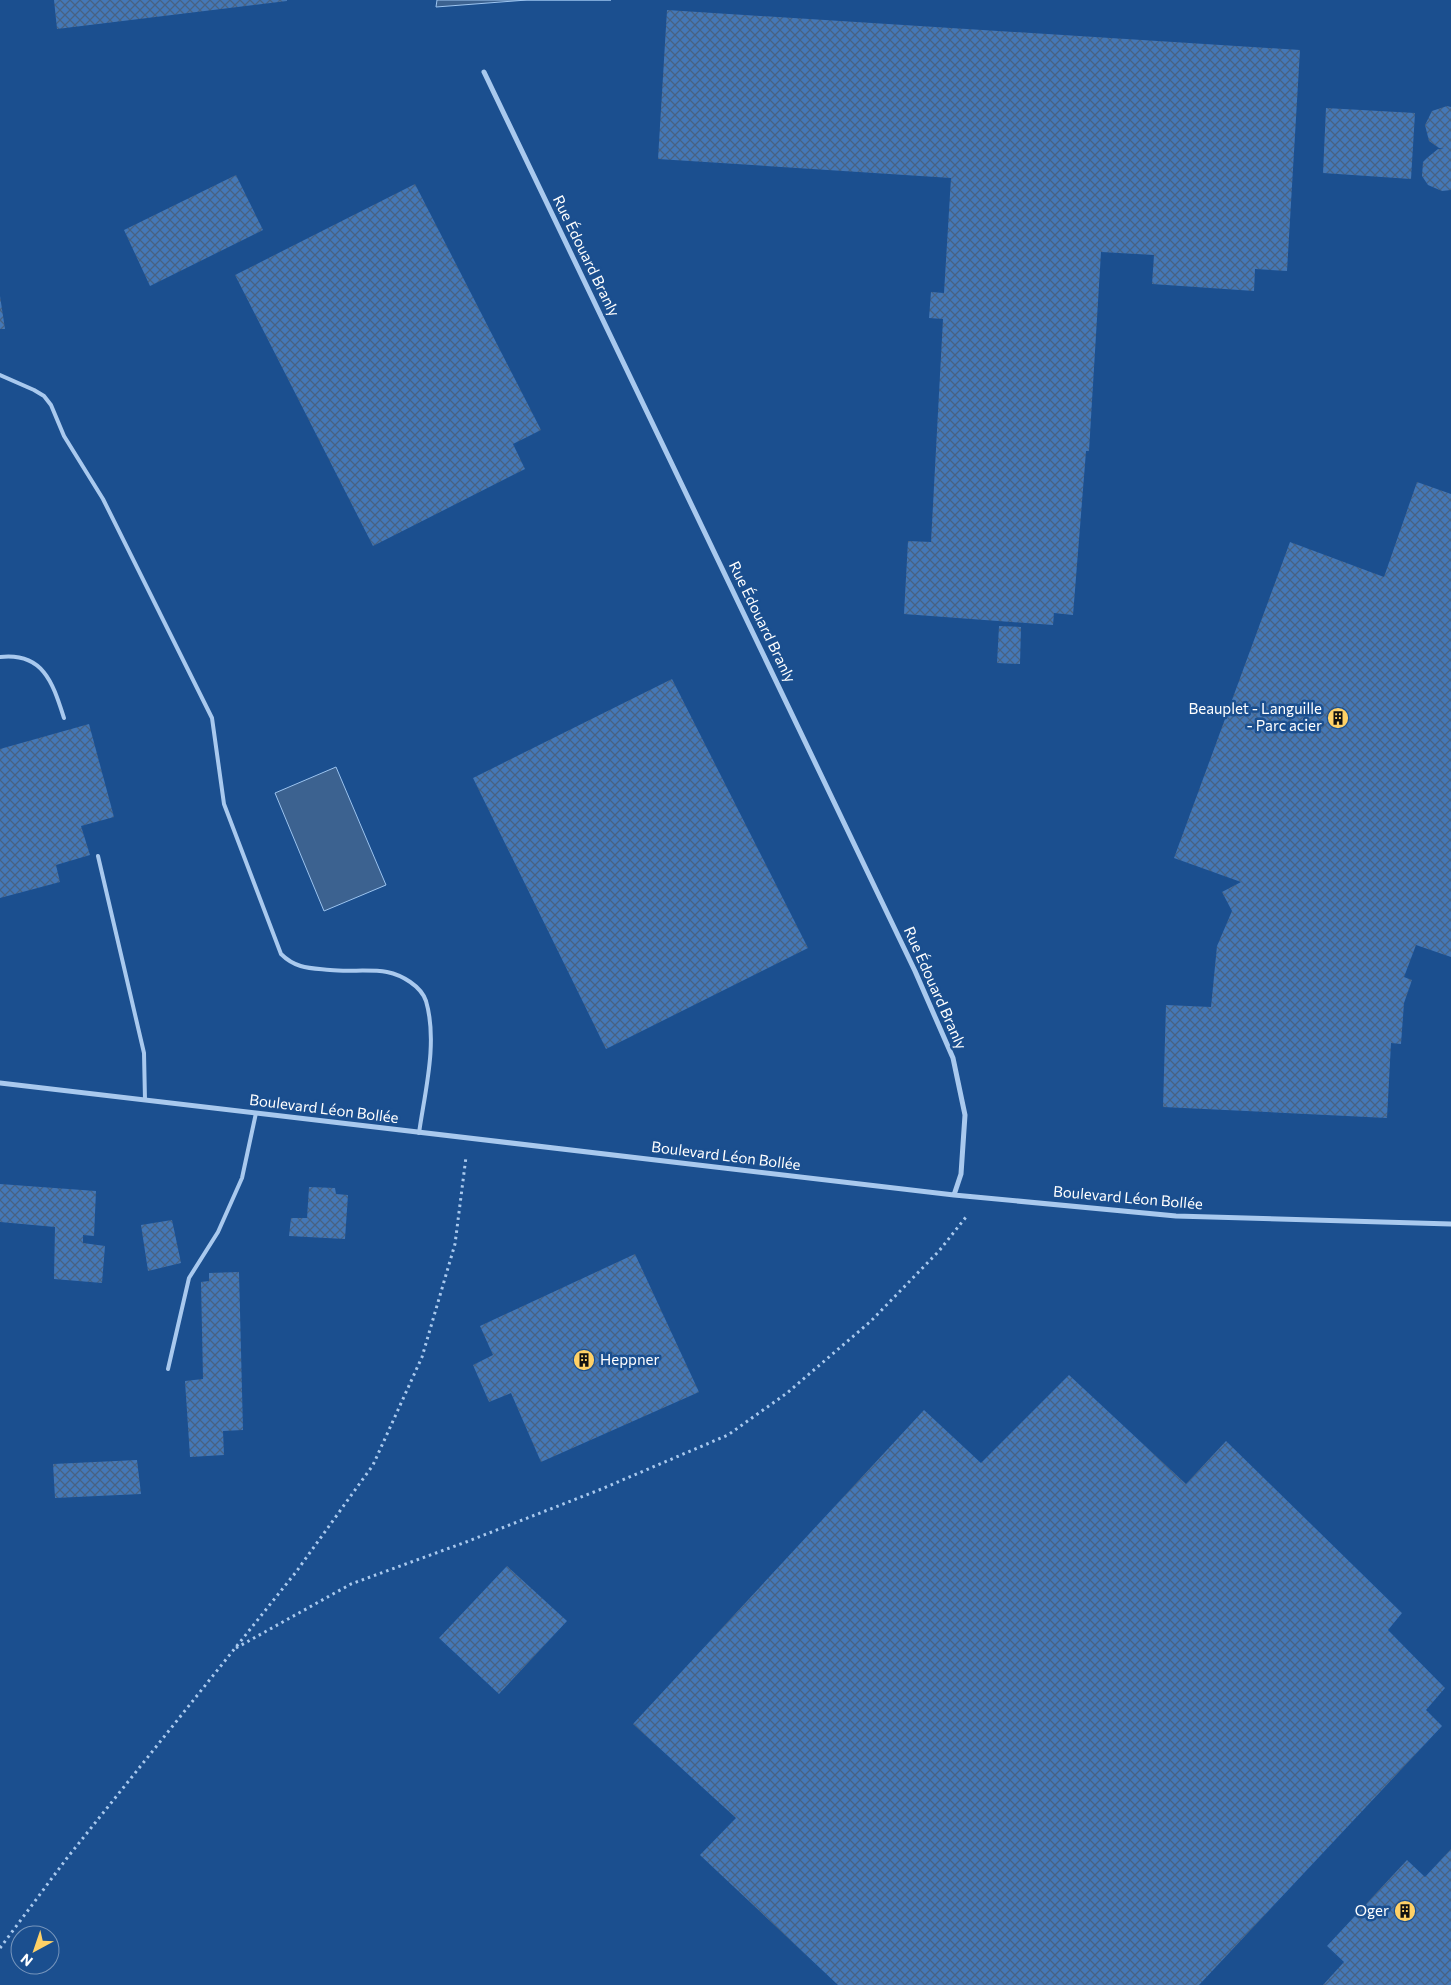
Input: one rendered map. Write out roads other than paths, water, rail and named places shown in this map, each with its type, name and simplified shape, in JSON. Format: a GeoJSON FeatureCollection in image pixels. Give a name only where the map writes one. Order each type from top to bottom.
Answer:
{"type":"FeatureCollection","features":[{"type":"Feature","properties":{"kind":"street","name":"Rue Édouard Branly"},"geometry":{"type":"LineString","coordinates":[[484,72],[911,962],[953,1058],[965,1115],[961,1174],[954,1195]]}},
{"type":"Feature","properties":{"kind":"street","name":"Boulevard Léon Bollée"},"geometry":{"type":"LineString","coordinates":[[0,1083],[954,1195],[1176,1216],[1451,1224]]}},
{"type":"Feature","properties":{"kind":"lane"},"geometry":{"type":"LineString","coordinates":[[0,375],[34,390],[44,396],[51,405],[64,436],[103,499],[212,718],[224,804],[281,954],[290,963],[305,968],[350,972],[387,972],[410,981],[426,999],[431,1033],[428,1076],[419,1133]]}},
{"type":"Feature","properties":{"kind":"lane"},"geometry":{"type":"LineString","coordinates":[[0,657],[9,656],[28,659],[42,670],[54,686],[64,718]]}},
{"type":"Feature","properties":{"kind":"lane"},"geometry":{"type":"LineString","coordinates":[[98,856],[144,1053],[145,1100]]}},
{"type":"Feature","properties":{"kind":"lane"},"geometry":{"type":"LineString","coordinates":[[168,1369],[190,1278],[218,1232],[242,1178],[256,1113]]}},
{"type":"Feature","properties":{"kind":"water"},"geometry":{"type":"Polygon","coordinates":[[[437,0],[527,0],[436,7],[437,0]]]}},
{"type":"Feature","properties":{"kind":"water"},"geometry":{"type":"Polygon","coordinates":[[[336,767],[386,885],[324,911],[275,793],[336,767]]]}},
{"type":"Feature","properties":{"kind":"place","name":"Beauplet - Languille - Parc acier"},"geometry":{"type":"Point","coordinates":[1338,718]}},
{"type":"Feature","properties":{"kind":"place","name":"Heppner"},"geometry":{"type":"Point","coordinates":[584,1360]}},
{"type":"Feature","properties":{"kind":"place","name":"Oger"},"geometry":{"type":"Point","coordinates":[1405,1911]}}]}
